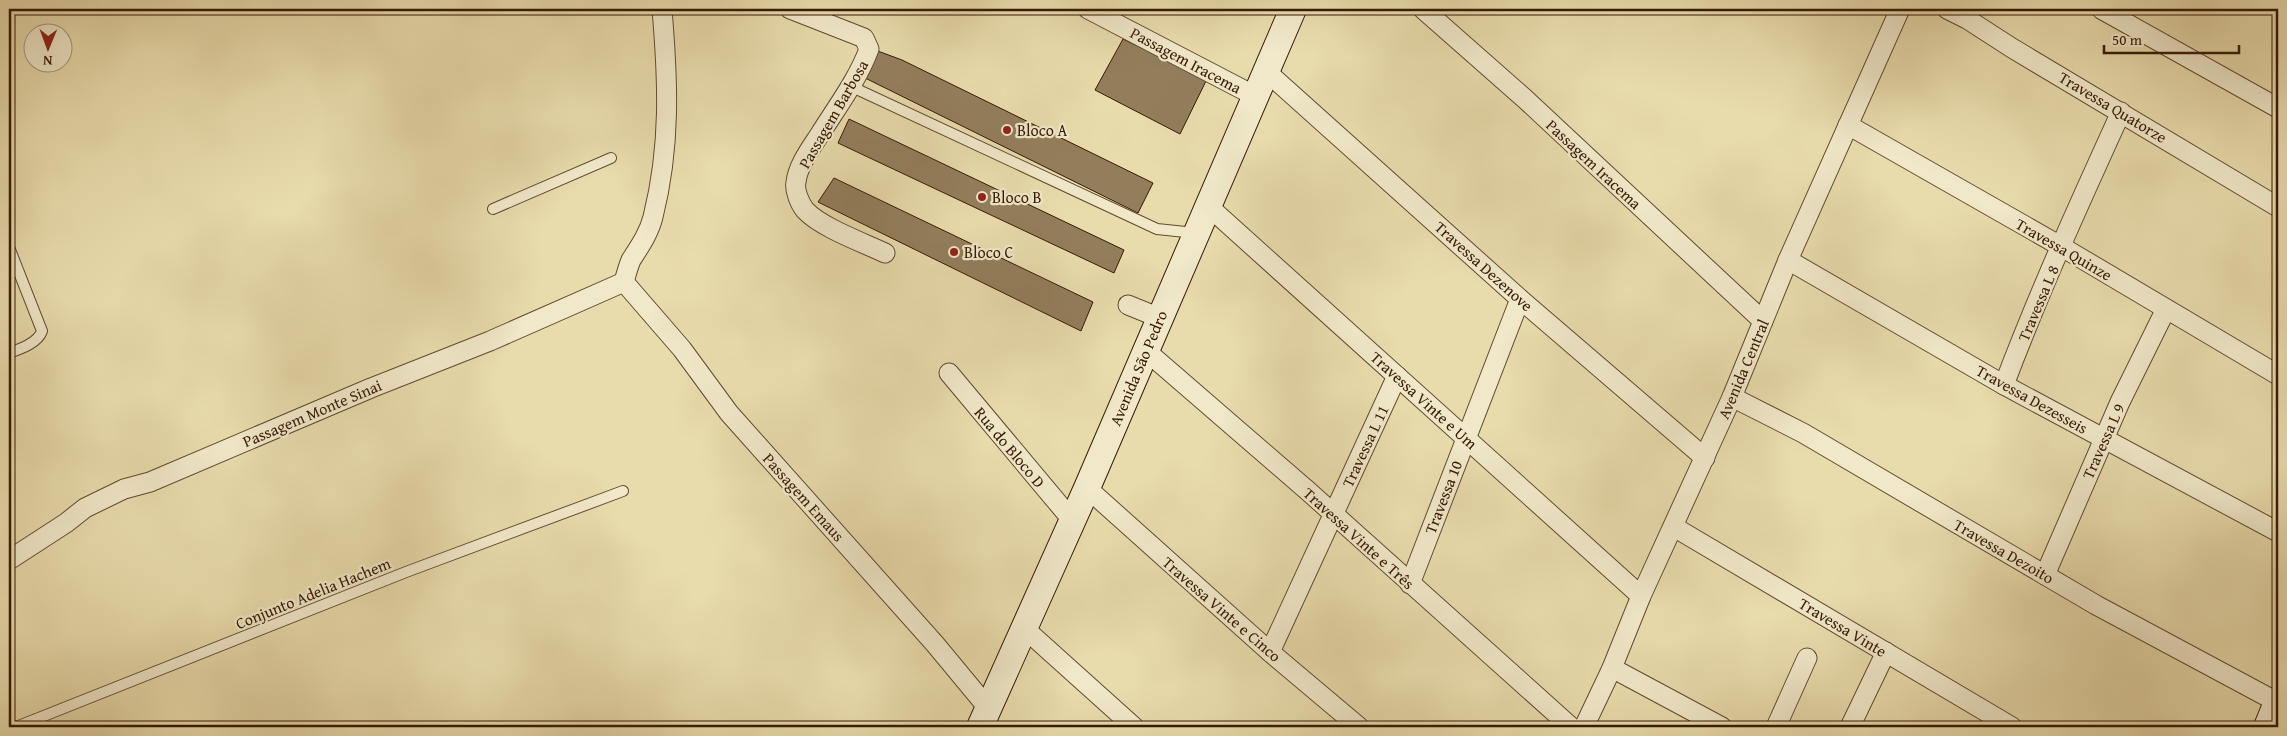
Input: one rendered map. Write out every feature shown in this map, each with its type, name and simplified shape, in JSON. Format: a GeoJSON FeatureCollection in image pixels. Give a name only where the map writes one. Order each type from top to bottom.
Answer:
{"type":"FeatureCollection","features":[{"type":"Feature","properties":{"kind":"main road","name":"Avenida São Pedro"},"geometry":{"type":"LineString","coordinates":[[984,718],[1087,488],[1207,205],[1257,97],[1293,9]]}},
{"type":"Feature","properties":{"kind":"main road"},"geometry":{"type":"LineString","coordinates":[[2267,727],[2278,702]]}},
{"type":"Feature","properties":{"kind":"street"},"geometry":{"type":"LineString","coordinates":[[624,282],[630,262],[640,247],[653,218],[664,163],[668,85],[662,9]]}},
{"type":"Feature","properties":{"kind":"street","name":"Passagem Barbosa"},"geometry":{"type":"LineString","coordinates":[[790,9],[864,38],[869,49],[850,86],[810,150],[798,176],[796,188],[801,204],[810,214],[834,229],[885,254]]}},
{"type":"Feature","properties":{"kind":"street","name":"Passagem Iracema"},"geometry":{"type":"LineString","coordinates":[[1088,9],[1257,97]]}},
{"type":"Feature","properties":{"kind":"street","name":"Passagem Iracema"},"geometry":{"type":"LineString","coordinates":[[1423,9],[1524,98],[1763,321]]}},
{"type":"Feature","properties":{"kind":"street","name":"Avenida Central"},"geometry":{"type":"LineString","coordinates":[[1584,727],[1612,668],[1640,596],[1674,527],[1732,397],[1788,260],[1900,9]]}},
{"type":"Feature","properties":{"kind":"street","name":"Travessa Quatorze"},"geometry":{"type":"LineString","coordinates":[[1947,9],[1967,19],[2012,48],[2278,206]]}},
{"type":"Feature","properties":{"kind":"street"},"geometry":{"type":"LineString","coordinates":[[2101,9],[2278,108]]}},
{"type":"Feature","properties":{"kind":"street","name":"Travessa Dezenove"},"geometry":{"type":"LineString","coordinates":[[1267,72],[1520,299],[1705,458]]}},
{"type":"Feature","properties":{"kind":"street","name":"Travessa L 8"},"geometry":{"type":"LineString","coordinates":[[2004,385],[2025,330],[2083,194],[2121,112]]}},
{"type":"Feature","properties":{"kind":"street","name":"Travessa Quinze"},"geometry":{"type":"LineString","coordinates":[[1848,125],[2062,247],[2278,375]]}},
{"type":"Feature","properties":{"kind":"street","name":"Travessa Vinte e Um"},"geometry":{"type":"LineString","coordinates":[[1207,205],[1640,596]]}},
{"type":"Feature","properties":{"kind":"street","name":"Travessa Dezesseis"},"geometry":{"type":"LineString","coordinates":[[1788,260],[2004,385],[2278,532]]}},
{"type":"Feature","properties":{"kind":"street","name":"Passagem Monte Sinai"},"geometry":{"type":"LineString","coordinates":[[9,560],[86,508],[124,489],[150,482],[371,388],[490,341],[624,282]]}},
{"type":"Feature","properties":{"kind":"street","name":"Passagem Emaus"},"geometry":{"type":"LineString","coordinates":[[624,282],[682,349],[729,413],[929,637],[984,718]]}},
{"type":"Feature","properties":{"kind":"street","name":"Travessa 10"},"geometry":{"type":"LineString","coordinates":[[1410,584],[1520,299]]}},
{"type":"Feature","properties":{"kind":"street"},"geometry":{"type":"LineString","coordinates":[[1128,305],[1160,318]]}},
{"type":"Feature","properties":{"kind":"street","name":"Travessa L 9"},"geometry":{"type":"LineString","coordinates":[[2045,575],[2120,402],[2166,309]]}},
{"type":"Feature","properties":{"kind":"street","name":"Travessa Vinte e Três"},"geometry":{"type":"LineString","coordinates":[[1145,350],[1308,491],[1571,727]]}},
{"type":"Feature","properties":{"kind":"street","name":"Rua do Bloco D"},"geometry":{"type":"LineString","coordinates":[[949,373],[1072,520]]}},
{"type":"Feature","properties":{"kind":"street","name":"Travessa L 11"},"geometry":{"type":"LineString","coordinates":[[1270,652],[1397,376]]}},
{"type":"Feature","properties":{"kind":"street","name":"Travessa Dezoito"},"geometry":{"type":"LineString","coordinates":[[1732,397],[1803,433],[2045,575],[2278,702]]}},
{"type":"Feature","properties":{"kind":"street","name":"Travessa Vinte e Cinco"},"geometry":{"type":"LineString","coordinates":[[1087,488],[1270,652],[1359,727]]}},
{"type":"Feature","properties":{"kind":"street","name":"Travessa Vinte"},"geometry":{"type":"LineString","coordinates":[[1674,527],[2012,727]]}},
{"type":"Feature","properties":{"kind":"street"},"geometry":{"type":"LineString","coordinates":[[1025,629],[1134,727]]}},
{"type":"Feature","properties":{"kind":"street"},"geometry":{"type":"LineString","coordinates":[[1850,727],[1886,652]]}},
{"type":"Feature","properties":{"kind":"street"},"geometry":{"type":"LineString","coordinates":[[1776,727],[1807,658]]}},
{"type":"Feature","properties":{"kind":"street"},"geometry":{"type":"LineString","coordinates":[[1612,668],[1722,727]]}},
{"type":"Feature","properties":{"kind":"lane"},"geometry":{"type":"LineString","coordinates":[[850,86],[1157,230],[1195,233]]}},
{"type":"Feature","properties":{"kind":"lane"},"geometry":{"type":"LineString","coordinates":[[493,209],[611,158]]}},
{"type":"Feature","properties":{"kind":"lane"},"geometry":{"type":"LineString","coordinates":[[9,247],[42,331],[40,337],[34,341],[9,353]]}},
{"type":"Feature","properties":{"kind":"lane","name":"Conjunto Adelia Hachem"},"geometry":{"type":"LineString","coordinates":[[16,727],[406,572],[623,491]]}},
{"type":"Feature","properties":{"kind":"building"},"geometry":{"type":"Polygon","coordinates":[[[1123,39],[1207,79],[1180,134],[1095,90],[1123,39]]]}},
{"type":"Feature","properties":{"kind":"building","name":"Bloco A"},"geometry":{"type":"Polygon","coordinates":[[[875,50],[902,60],[1153,183],[1138,213],[863,77],[875,50]]]}},
{"type":"Feature","properties":{"kind":"building","name":"Bloco B"},"geometry":{"type":"Polygon","coordinates":[[[849,119],[1124,250],[1114,273],[838,143],[849,119]]]}},
{"type":"Feature","properties":{"kind":"building","name":"Bloco C"},"geometry":{"type":"Polygon","coordinates":[[[834,178],[1093,302],[1081,331],[818,202],[834,178]]]}},
{"type":"Feature","properties":{"kind":"place","name":"Bloco A"},"geometry":{"type":"Point","coordinates":[1007,130]}},
{"type":"Feature","properties":{"kind":"place","name":"Bloco B"},"geometry":{"type":"Point","coordinates":[982,197]}},
{"type":"Feature","properties":{"kind":"place","name":"Bloco C"},"geometry":{"type":"Point","coordinates":[954,252]}}]}
